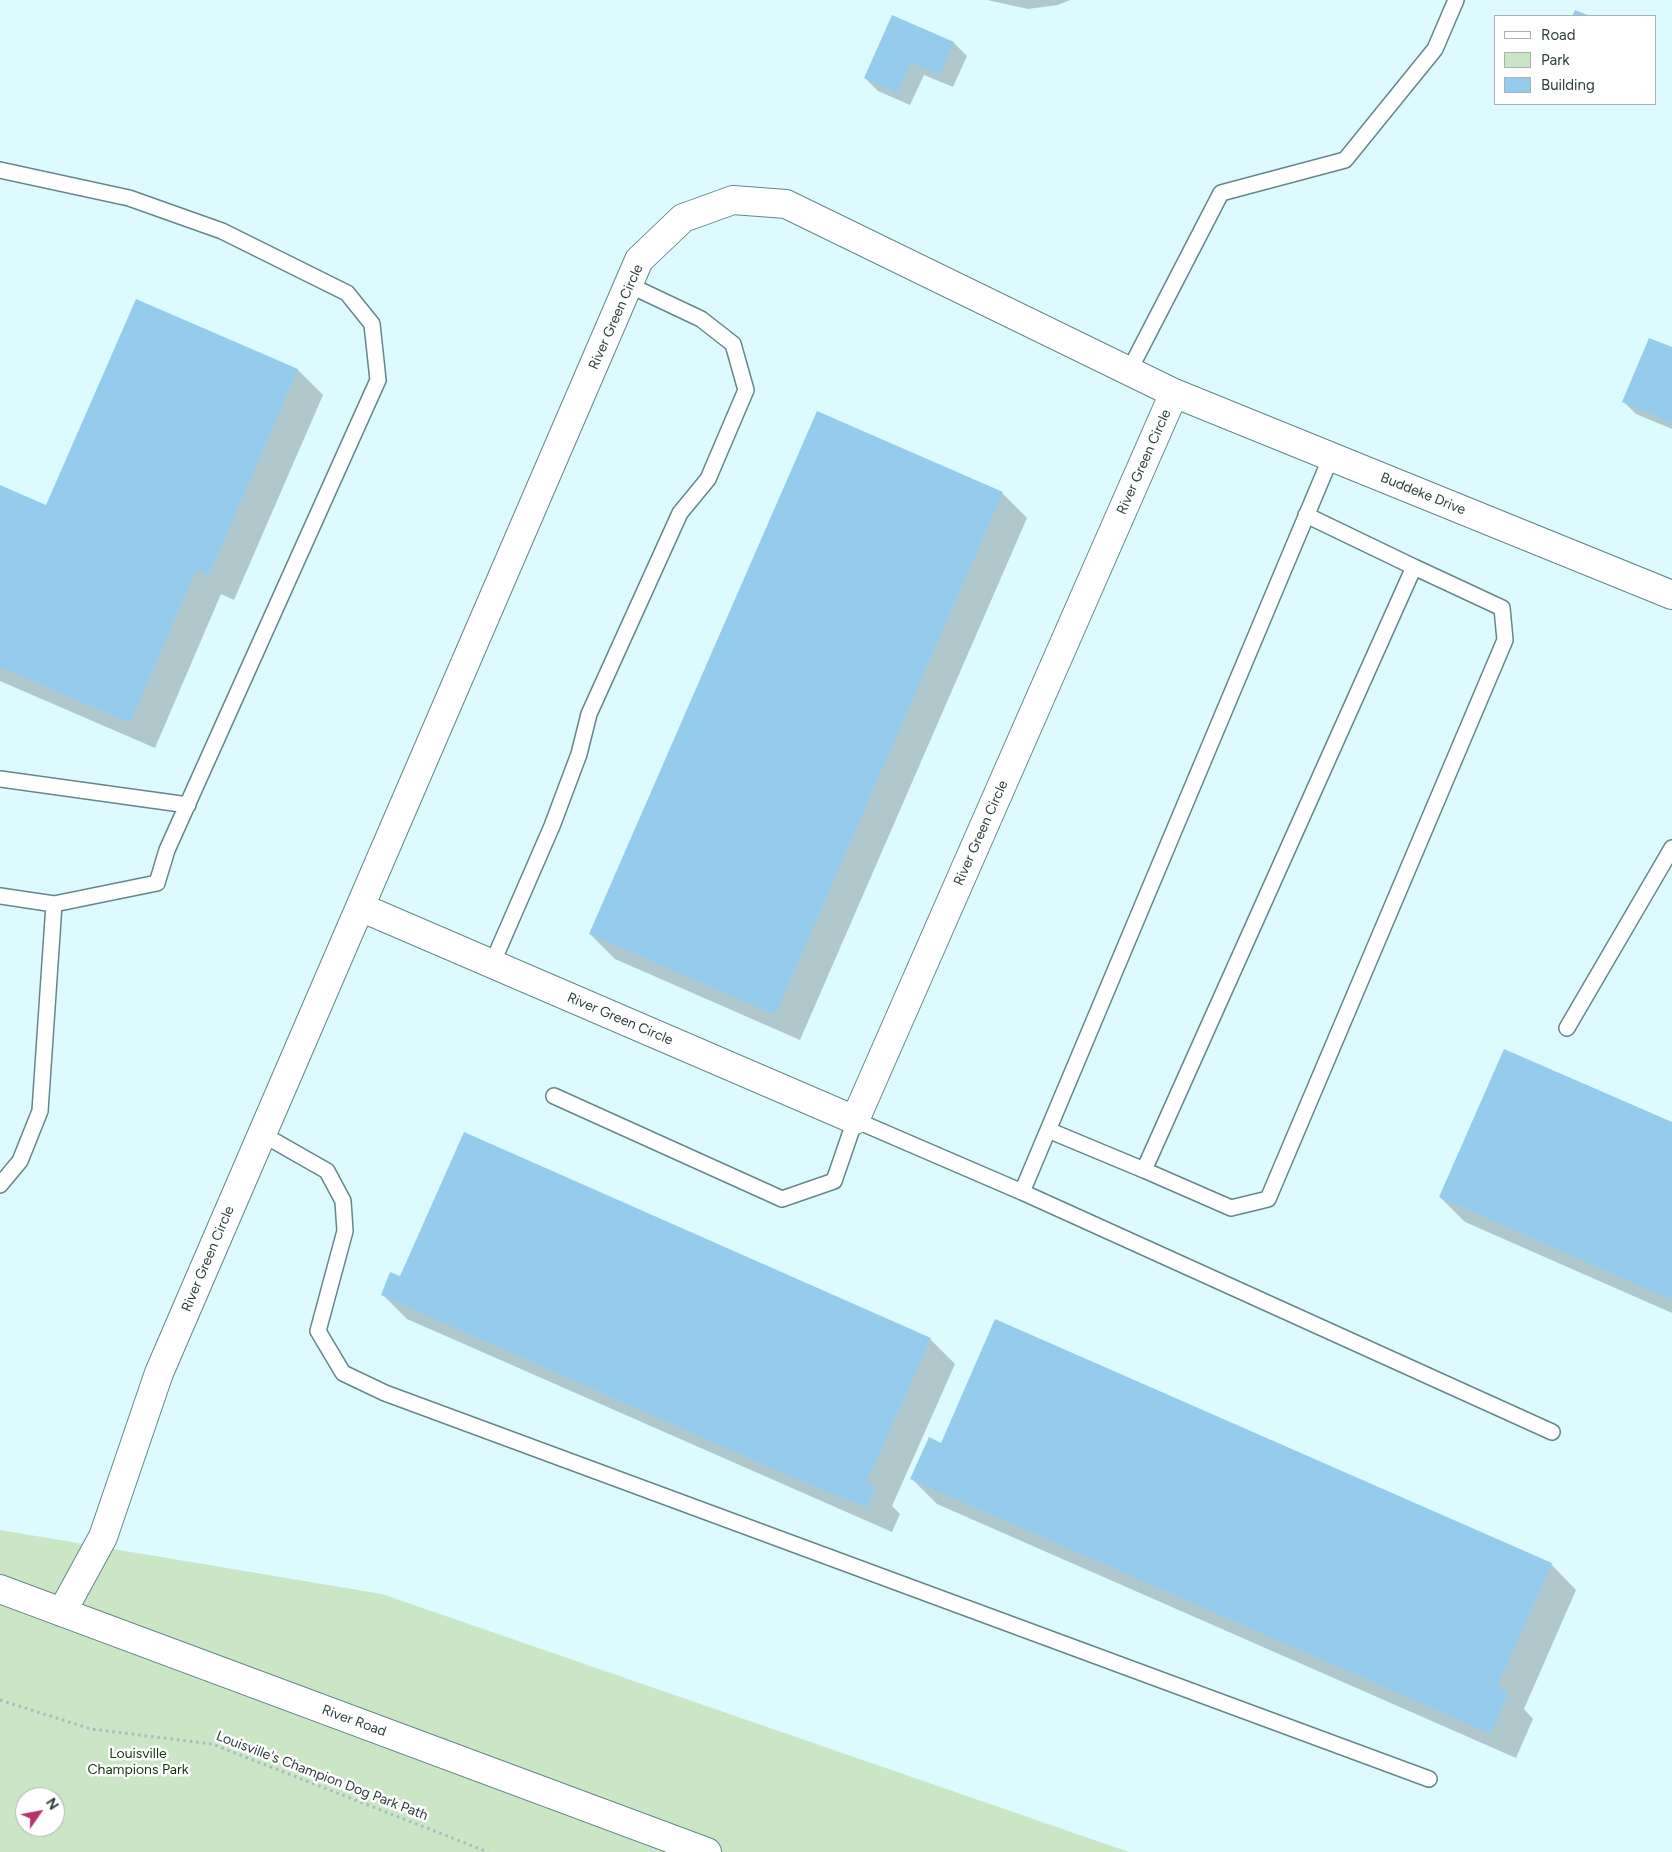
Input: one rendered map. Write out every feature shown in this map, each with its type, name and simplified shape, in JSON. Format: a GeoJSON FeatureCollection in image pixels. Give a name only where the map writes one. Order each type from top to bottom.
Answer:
{"type":"FeatureCollection","features":[{"type":"Feature","properties":{"kind":"street","name":"River Green Circle"},"geometry":{"type":"LineString","coordinates":[[62,1612],[103,1537],[158,1373],[639,260],[683,218],[733,200],[786,204],[1174,393],[855,1120],[360,907]]}},
{"type":"Feature","properties":{"kind":"street","name":"Buddeke Drive"},"geometry":{"type":"LineString","coordinates":[[1174,393],[1672,595]]}},
{"type":"Feature","properties":{"kind":"street","name":"River Road"},"geometry":{"type":"LineString","coordinates":[[0,1589],[707,1852]]}},
{"type":"Feature","properties":{"kind":"lane"},"geometry":{"type":"LineString","coordinates":[[1129,371],[1221,193],[1345,160],[1435,49],[1456,0]]}},
{"type":"Feature","properties":{"kind":"lane"},"geometry":{"type":"LineString","coordinates":[[0,170],[129,198],[222,231],[347,293],[372,324],[378,380],[167,850],[157,883],[54,904],[0,896]]}},
{"type":"Feature","properties":{"kind":"lane"},"geometry":{"type":"LineString","coordinates":[[492,964],[552,826],[579,754],[590,714],[680,513],[708,478],[746,390],[733,344],[700,319],[629,285]]}},
{"type":"Feature","properties":{"kind":"lane"},"geometry":{"type":"LineString","coordinates":[[1022,1192],[1331,457]]}},
{"type":"Feature","properties":{"kind":"lane"},"geometry":{"type":"LineString","coordinates":[[1048,1130],[1231,1208],[1268,1199],[1505,640],[1502,608],[1306,515]]}},
{"type":"Feature","properties":{"kind":"lane"},"geometry":{"type":"LineString","coordinates":[[1144,1170],[1414,567]]}},
{"type":"Feature","properties":{"kind":"lane"},"geometry":{"type":"LineString","coordinates":[[0,779],[188,805]]}},
{"type":"Feature","properties":{"kind":"lane"},"geometry":{"type":"LineString","coordinates":[[1566,1028],[1672,848]]}},
{"type":"Feature","properties":{"kind":"lane"},"geometry":{"type":"LineString","coordinates":[[0,1185],[20,1161],[40,1111],[54,904]]}},
{"type":"Feature","properties":{"kind":"lane"},"geometry":{"type":"LineString","coordinates":[[554,1096],[782,1199],[834,1181],[855,1120],[1022,1192],[1552,1432]]}},
{"type":"Feature","properties":{"kind":"lane"},"geometry":{"type":"LineString","coordinates":[[262,1134],[327,1171],[343,1201],[345,1230],[318,1331],[344,1373],[385,1393],[1429,1779]]}},
{"type":"Feature","properties":{"kind":"path","name":"Louisville's Champion Dog Park Path"},"geometry":{"type":"LineString","coordinates":[[0,1700],[91,1729],[212,1744],[488,1852]]}},
{"type":"Feature","properties":{"kind":"green space","name":"Louisville Champions Park"},"geometry":{"type":"Polygon","coordinates":[[[0,1530],[382,1594],[1129,1852],[0,1852],[0,1530]]]}},
{"type":"Feature","properties":{"kind":"building"},"geometry":{"type":"Polygon","coordinates":[[[1575,10],[1588,15],[1572,15],[1575,10]]]}},
{"type":"Feature","properties":{"kind":"building"},"geometry":{"type":"Polygon","coordinates":[[[892,15],[954,42],[940,75],[911,63],[897,93],[864,78],[892,15]]]}},
{"type":"Feature","properties":{"kind":"building"},"geometry":{"type":"Polygon","coordinates":[[[136,299],[298,369],[209,575],[196,570],[130,723],[0,667],[0,485],[46,505],[136,299]]]}},
{"type":"Feature","properties":{"kind":"building"},"geometry":{"type":"Polygon","coordinates":[[[1649,338],[1672,347],[1672,423],[1622,402],[1649,338]]]}},
{"type":"Feature","properties":{"kind":"building"},"geometry":{"type":"Polygon","coordinates":[[[817,411],[1003,492],[775,1015],[589,934],[817,411]]]}},
{"type":"Feature","properties":{"kind":"building"},"geometry":{"type":"Polygon","coordinates":[[[1504,1049],[1672,1122],[1672,1300],[1439,1197],[1504,1049]]]}},
{"type":"Feature","properties":{"kind":"building"},"geometry":{"type":"Polygon","coordinates":[[[464,1132],[931,1338],[866,1483],[876,1487],[867,1508],[780,1472],[381,1295],[390,1272],[400,1276],[464,1132]]]}},
{"type":"Feature","properties":{"kind":"building"},"geometry":{"type":"Polygon","coordinates":[[[995,1319],[1552,1563],[1497,1687],[1509,1692],[1491,1734],[910,1479],[929,1437],[941,1443],[995,1319]]]}}]}
